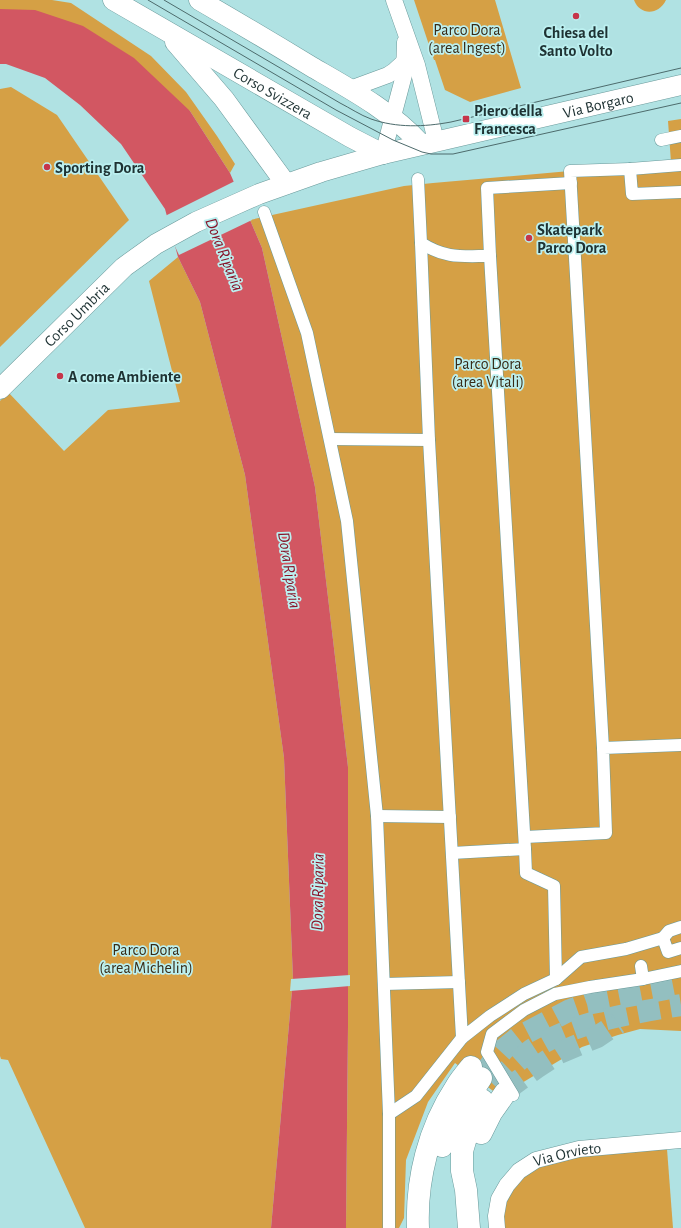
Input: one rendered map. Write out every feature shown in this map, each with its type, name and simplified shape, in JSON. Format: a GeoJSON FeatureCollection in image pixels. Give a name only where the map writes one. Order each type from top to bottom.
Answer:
{"type":"FeatureCollection","features":[{"type":"Feature","properties":{"kind":"main road"},"geometry":{"type":"LineString","coordinates":[[469,1228],[466,1190],[462,1171],[462,1151],[470,1124],[480,1102],[493,1084]]}},
{"type":"Feature","properties":{"kind":"main road"},"geometry":{"type":"LineString","coordinates":[[418,1228],[420,1184],[429,1144],[441,1113],[456,1086],[493,1084]]}},
{"type":"Feature","properties":{"kind":"main road"},"geometry":{"type":"LineString","coordinates":[[429,1228],[433,1181],[440,1152],[466,1101],[493,1084]]}},
{"type":"Feature","properties":{"kind":"street","name":"Corso Svizzera"},"geometry":{"type":"LineString","coordinates":[[113,0],[350,137],[383,154]]}},
{"type":"Feature","properties":{"kind":"street"},"geometry":{"type":"LineString","coordinates":[[199,0],[350,89],[392,117],[402,126],[429,143]]}},
{"type":"Feature","properties":{"kind":"street"},"geometry":{"type":"LineString","coordinates":[[394,0],[417,65],[429,143]]}},
{"type":"Feature","properties":{"kind":"street","name":"Corso Svizzera"},"geometry":{"type":"LineString","coordinates":[[165,30],[224,99],[286,184]]}},
{"type":"Feature","properties":{"kind":"street"},"geometry":{"type":"LineString","coordinates":[[286,184],[320,172],[383,154],[404,75],[405,31]]}},
{"type":"Feature","properties":{"kind":"street"},"geometry":{"type":"LineString","coordinates":[[350,89],[388,76],[405,61]]}},
{"type":"Feature","properties":{"kind":"street","name":"Via Borgaro"},"geometry":{"type":"LineString","coordinates":[[383,154],[681,85]]}},
{"type":"Feature","properties":{"kind":"street"},"geometry":{"type":"LineString","coordinates":[[661,140],[681,136]]}},
{"type":"Feature","properties":{"kind":"street"},"geometry":{"type":"LineString","coordinates":[[452,853],[606,833],[570,171],[630,169],[681,165]]}},
{"type":"Feature","properties":{"kind":"street"},"geometry":{"type":"LineString","coordinates":[[630,169],[632,194],[681,192]]}},
{"type":"Feature","properties":{"kind":"street"},"geometry":{"type":"LineString","coordinates":[[418,179],[429,440],[462,1038]]}},
{"type":"Feature","properties":{"kind":"street","name":"Corso Umbria"},"geometry":{"type":"LineString","coordinates":[[0,389],[124,267],[156,244],[196,222],[286,184]]}},
{"type":"Feature","properties":{"kind":"street"},"geometry":{"type":"LineString","coordinates":[[556,979],[554,886],[526,873],[487,188],[571,184]]}},
{"type":"Feature","properties":{"kind":"street"},"geometry":{"type":"LineString","coordinates":[[264,212],[307,333],[347,521],[377,816],[389,1114],[389,1228]]}},
{"type":"Feature","properties":{"kind":"street"},"geometry":{"type":"LineString","coordinates":[[421,243],[439,252],[454,256],[490,256]]}},
{"type":"Feature","properties":{"kind":"street"},"geometry":{"type":"LineString","coordinates":[[330,438],[429,440]]}},
{"type":"Feature","properties":{"kind":"street"},"geometry":{"type":"LineString","coordinates":[[602,748],[681,745]]}},
{"type":"Feature","properties":{"kind":"street"},"geometry":{"type":"LineString","coordinates":[[377,816],[450,817]]}},
{"type":"Feature","properties":{"kind":"street"},"geometry":{"type":"LineString","coordinates":[[389,1114],[416,1096],[462,1038],[490,1016],[524,994],[556,979],[581,957],[626,949],[664,938],[669,931],[681,927]]}},
{"type":"Feature","properties":{"kind":"street"},"geometry":{"type":"LineString","coordinates":[[664,938],[668,952],[681,948]]}},
{"type":"Feature","properties":{"kind":"street"},"geometry":{"type":"LineString","coordinates":[[641,966],[643,979]]}},
{"type":"Feature","properties":{"kind":"street"},"geometry":{"type":"LineString","coordinates":[[493,1084],[487,1052],[492,1034],[524,1010],[555,994],[681,972]]}},
{"type":"Feature","properties":{"kind":"street"},"geometry":{"type":"LineString","coordinates":[[384,984],[459,982]]}},
{"type":"Feature","properties":{"kind":"street","name":"Via Orvieto"},"geometry":{"type":"LineString","coordinates":[[496,1228],[496,1216],[499,1199],[507,1185],[520,1172],[536,1160],[579,1149],[681,1140]]}},
{"type":"Feature","properties":{"kind":"green space"},"geometry":{"type":"Polygon","coordinates":[[[0,0],[52,0],[71,3],[151,56],[186,92],[217,136],[235,164],[230,173],[190,111],[0,14],[0,0]]]}},
{"type":"Feature","properties":{"kind":"green space","name":"Parco Dora (area Ingest)"},"geometry":{"type":"Polygon","coordinates":[[[414,0],[495,0],[521,88],[470,102],[445,90],[414,0]]]}},
{"type":"Feature","properties":{"kind":"green space"},"geometry":{"type":"Polygon","coordinates":[[[634,0],[666,0],[659,9],[650,12],[641,9],[634,0]]]}},
{"type":"Feature","properties":{"kind":"green space","name":"Sporting Dora"},"geometry":{"type":"Polygon","coordinates":[[[11,87],[57,115],[129,220],[0,347],[0,89],[11,87]]]}},
{"type":"Feature","properties":{"kind":"green space","name":"Parco Dora (area Vitali)"},"geometry":{"type":"Polygon","coordinates":[[[681,119],[681,1031],[640,1029],[582,1047],[500,1096],[455,1063],[428,1102],[406,1160],[404,1218],[399,1228],[346,1228],[348,767],[315,487],[262,248],[250,220],[404,186],[671,162],[668,121],[681,119]]]}},
{"type":"Feature","properties":{"kind":"green space","name":"Parco Dora (area Michelin)"},"geometry":{"type":"Polygon","coordinates":[[[178,257],[200,302],[245,475],[284,758],[293,979],[271,1228],[85,1228],[8,1060],[1,1059],[0,1056],[0,401],[8,392],[64,451],[108,410],[180,402],[149,281],[178,257]]]}},
{"type":"Feature","properties":{"kind":"green space"},"geometry":{"type":"Polygon","coordinates":[[[667,1149],[673,1228],[501,1228],[503,1199],[521,1178],[538,1165],[577,1153],[667,1149]]]}},
{"type":"Feature","properties":{"kind":"water","name":"Dora Riparia"},"geometry":{"type":"Polygon","coordinates":[[[0,9],[35,10],[83,26],[134,58],[190,111],[230,173],[262,248],[315,487],[348,767],[346,1228],[271,1228],[293,979],[284,758],[245,475],[200,302],[178,257],[165,209],[121,144],[80,105],[45,78],[6,64],[0,64],[0,9]]]}},
{"type":"Feature","properties":{"kind":"pier"},"geometry":{"type":"Polygon","coordinates":[[[235,181],[252,220],[179,255],[171,238],[165,216],[235,181]]]}},
{"type":"Feature","properties":{"kind":"pier"},"geometry":{"type":"Polygon","coordinates":[[[350,975],[350,986],[290,991],[291,979],[350,975]]]}},
{"type":"Feature","properties":{"kind":"tunnel"},"geometry":{"type":"LineString","coordinates":[[481,1078],[493,1061],[505,1048],[520,1036],[570,1010],[587,1004],[681,986]]}},
{"type":"Feature","properties":{"kind":"tunnel"},"geometry":{"type":"LineString","coordinates":[[494,1085],[511,1067],[530,1051],[546,1041],[564,1033],[622,1015],[681,1005]]}},
{"type":"Feature","properties":{"kind":"tunnel"},"geometry":{"type":"LineString","coordinates":[[505,1093],[514,1084],[559,1053],[597,1037],[618,1023]]}},
{"type":"Feature","properties":{"kind":"tram line"},"geometry":{"type":"LineString","coordinates":[[148,0],[336,110],[393,140],[422,152],[431,154],[453,154],[681,103]]}},
{"type":"Feature","properties":{"kind":"tram line"},"geometry":{"type":"LineString","coordinates":[[164,0],[340,103],[371,119],[391,124],[421,126],[451,122],[681,68]]}},
{"type":"Feature","properties":{"kind":"place","name":"Chiesa del Santo Volto"},"geometry":{"type":"Point","coordinates":[576,16]}},
{"type":"Feature","properties":{"kind":"place","name":"Piero della Francesca"},"geometry":{"type":"Point","coordinates":[466,119]}},
{"type":"Feature","properties":{"kind":"place","name":"Sporting Dora"},"geometry":{"type":"Point","coordinates":[47,167]}},
{"type":"Feature","properties":{"kind":"place","name":"Skatepark Parco Dora"},"geometry":{"type":"Point","coordinates":[529,238]}},
{"type":"Feature","properties":{"kind":"place","name":"A come Ambiente"},"geometry":{"type":"Point","coordinates":[60,376]}}]}
